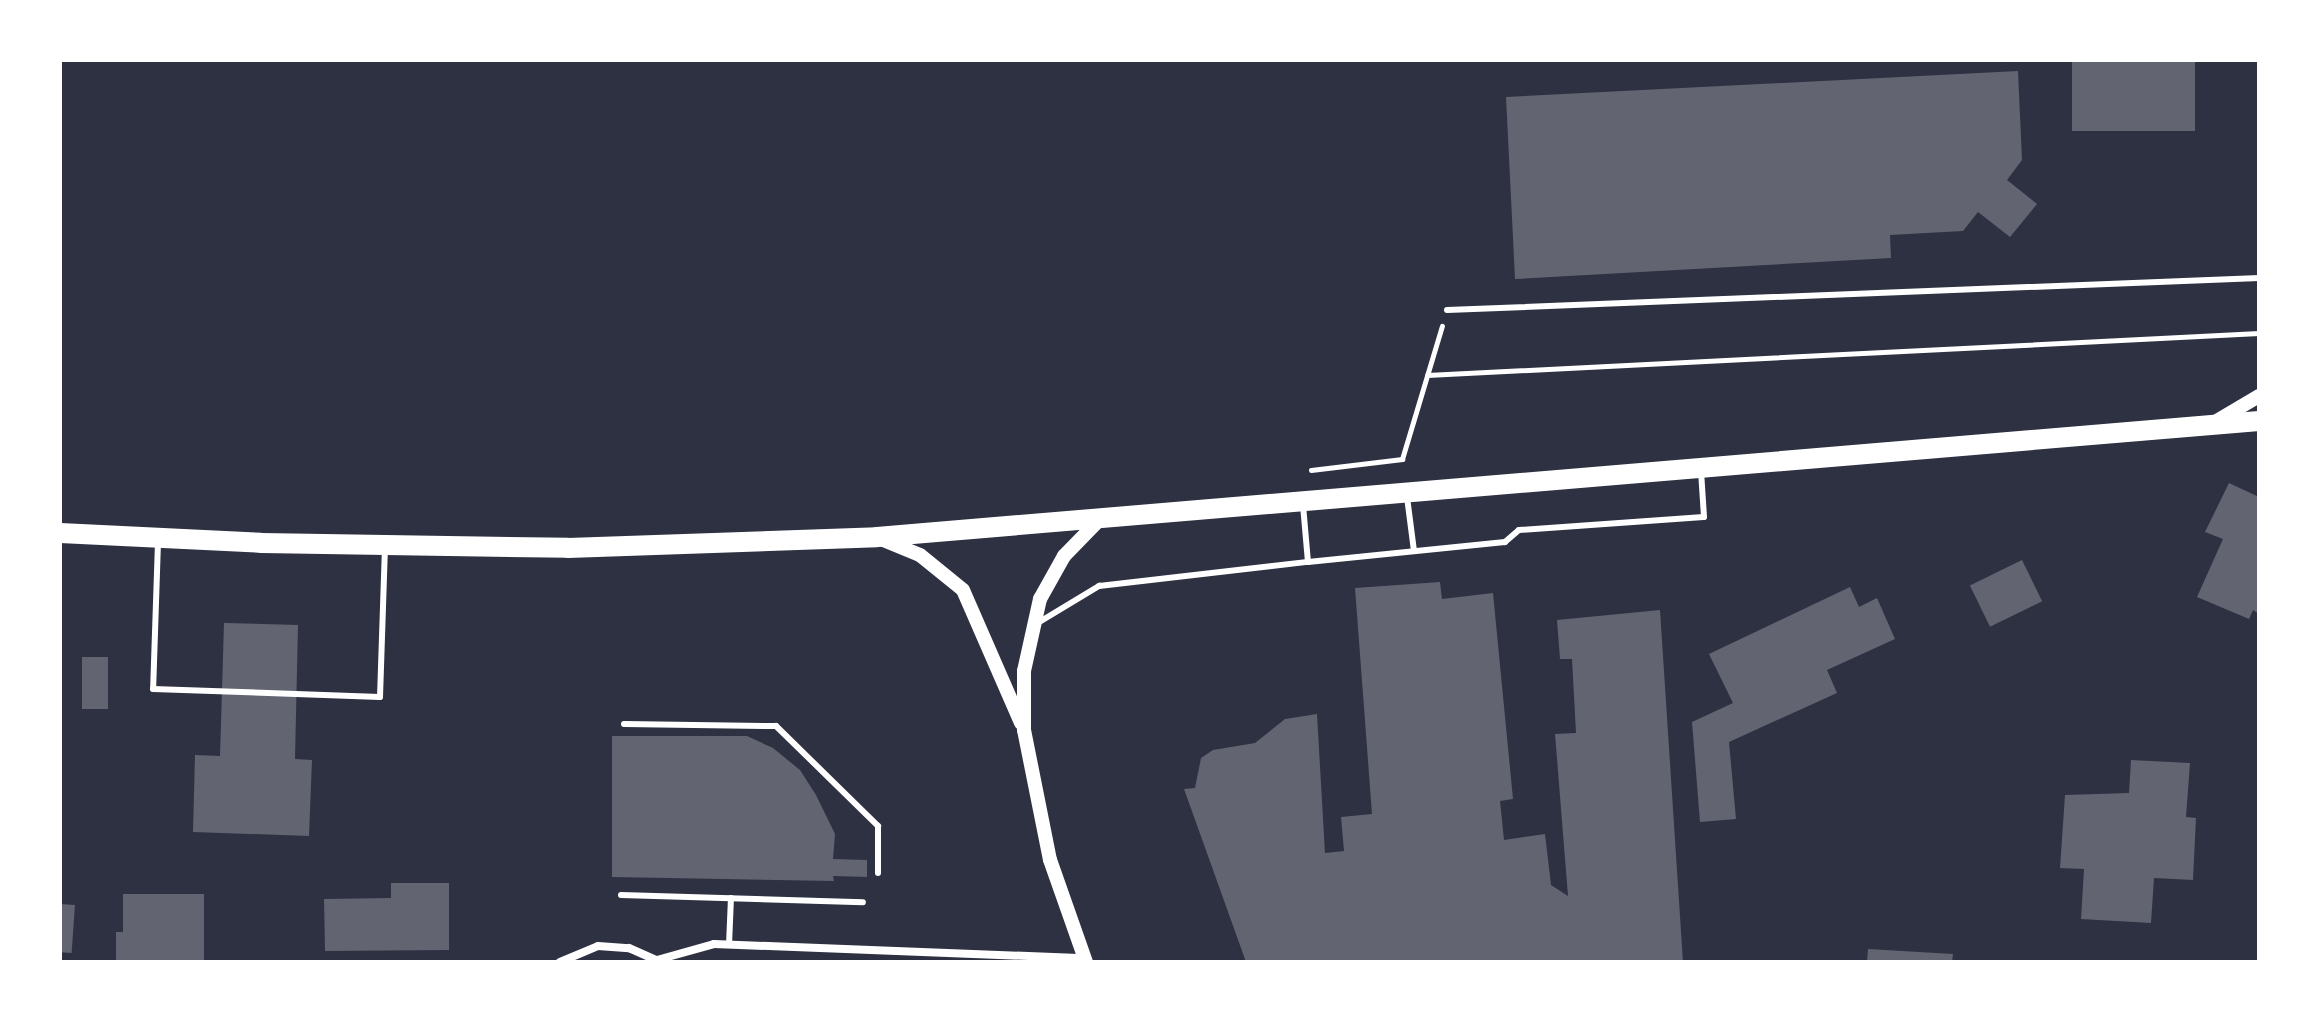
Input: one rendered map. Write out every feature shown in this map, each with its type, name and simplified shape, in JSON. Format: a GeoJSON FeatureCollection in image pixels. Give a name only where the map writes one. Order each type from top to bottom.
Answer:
{"type":"FeatureCollection","features":[{"type":"Feature","properties":{"kind":"main road"},"geometry":{"type":"LineString","coordinates":[[60,533],[385,545],[568,548],[877,537],[1104,514],[2259,421]]}},
{"type":"Feature","properties":{"kind":"street"},"geometry":{"type":"LineString","coordinates":[[2214,423],[2259,396]]}},
{"type":"Feature","properties":{"kind":"street"},"geometry":{"type":"LineString","coordinates":[[1024,730],[1029,630],[1064,556],[1104,514]]}},
{"type":"Feature","properties":{"kind":"street"},"geometry":{"type":"LineString","coordinates":[[560,962],[598,946],[629,948],[658,961],[729,945],[1086,960],[1050,860],[1024,730],[963,590],[920,555],[877,537]]}},
{"type":"Feature","properties":{"kind":"lane"},"geometry":{"type":"LineString","coordinates":[[1447,310],[2259,278]]}},
{"type":"Feature","properties":{"kind":"lane"},"geometry":{"type":"LineString","coordinates":[[1029,630],[1057,607],[1099,586],[1505,542],[1519,530],[1704,517],[1700,465]]}},
{"type":"Feature","properties":{"kind":"lane"},"geometry":{"type":"LineString","coordinates":[[1406,489],[1414,551]]}},
{"type":"Feature","properties":{"kind":"lane"},"geometry":{"type":"LineString","coordinates":[[1302,498],[1308,562]]}},
{"type":"Feature","properties":{"kind":"lane"},"geometry":{"type":"LineString","coordinates":[[158,538],[153,689],[380,697],[385,545]]}},
{"type":"Feature","properties":{"kind":"lane"},"geometry":{"type":"LineString","coordinates":[[624,724],[776,726],[878,826],[878,873]]}},
{"type":"Feature","properties":{"kind":"lane"},"geometry":{"type":"LineString","coordinates":[[621,895],[863,902]]}},
{"type":"Feature","properties":{"kind":"lane"},"geometry":{"type":"LineString","coordinates":[[729,945],[731,898]]}},
{"type":"Feature","properties":{"kind":"path"},"geometry":{"type":"LineString","coordinates":[[1294,472],[1402,459],[1447,310]]}},
{"type":"Feature","properties":{"kind":"path"},"geometry":{"type":"LineString","coordinates":[[1427,375],[2259,333]]}},
{"type":"Feature","properties":{"kind":"building"},"geometry":{"type":"Polygon","coordinates":[[[2072,60],[2195,60],[2195,131],[2072,131],[2072,60]]]}},
{"type":"Feature","properties":{"kind":"building"},"geometry":{"type":"Polygon","coordinates":[[[2018,71],[2022,160],[2007,180],[2037,204],[2010,237],[1978,212],[1963,231],[1890,235],[1891,258],[1515,279],[1506,97],[2018,71]]]}},
{"type":"Feature","properties":{"kind":"building"},"geometry":{"type":"Polygon","coordinates":[[[2229,483],[2259,497],[2259,614],[2253,610],[2249,619],[2197,597],[2223,539],[2205,532],[2229,483]]]}},
{"type":"Feature","properties":{"kind":"building"},"geometry":{"type":"Polygon","coordinates":[[[2022,560],[2042,601],[1990,627],[1970,585],[2022,560]]]}},
{"type":"Feature","properties":{"kind":"building"},"geometry":{"type":"Polygon","coordinates":[[[1440,582],[1442,599],[1493,593],[1513,799],[1500,801],[1504,840],[1545,834],[1551,885],[1568,896],[1555,734],[1576,733],[1572,659],[1560,659],[1557,620],[1660,610],[1683,962],[1246,962],[1184,789],[1195,788],[1201,758],[1213,750],[1255,743],[1285,719],[1317,714],[1325,853],[1344,851],[1341,817],[1372,814],[1355,588],[1440,582]]]}},
{"type":"Feature","properties":{"kind":"building"},"geometry":{"type":"Polygon","coordinates":[[[1850,587],[1859,607],[1877,598],[1895,639],[1827,670],[1837,693],[1729,742],[1736,819],[1700,822],[1692,722],[1733,703],[1709,654],[1850,587]]]}},
{"type":"Feature","properties":{"kind":"building"},"geometry":{"type":"Polygon","coordinates":[[[224,623],[298,625],[295,759],[312,760],[309,836],[193,832],[195,755],[220,756],[224,623]]]}},
{"type":"Feature","properties":{"kind":"building"},"geometry":{"type":"Polygon","coordinates":[[[82,657],[108,657],[108,709],[82,709],[82,657]]]}},
{"type":"Feature","properties":{"kind":"building"},"geometry":{"type":"Polygon","coordinates":[[[612,736],[747,736],[773,748],[800,770],[816,795],[835,834],[833,859],[867,860],[867,877],[833,876],[834,881],[612,877],[612,736]]]}},
{"type":"Feature","properties":{"kind":"building"},"geometry":{"type":"Polygon","coordinates":[[[2131,760],[2190,763],[2186,817],[2196,818],[2193,880],[2154,878],[2151,923],[2081,919],[2084,869],[2060,868],[2065,795],[2129,793],[2131,760]]]}},
{"type":"Feature","properties":{"kind":"building"},"geometry":{"type":"Polygon","coordinates":[[[391,883],[449,883],[449,950],[325,951],[324,899],[391,898],[391,883]]]}},
{"type":"Feature","properties":{"kind":"building"},"geometry":{"type":"Polygon","coordinates":[[[123,894],[204,894],[204,962],[116,962],[116,932],[123,932],[123,894]]]}},
{"type":"Feature","properties":{"kind":"building"},"geometry":{"type":"Polygon","coordinates":[[[60,904],[75,905],[72,953],[60,952],[60,904]]]}},
{"type":"Feature","properties":{"kind":"building"},"geometry":{"type":"Polygon","coordinates":[[[1868,949],[1953,954],[1952,962],[1867,962],[1868,949]]]}}]}
